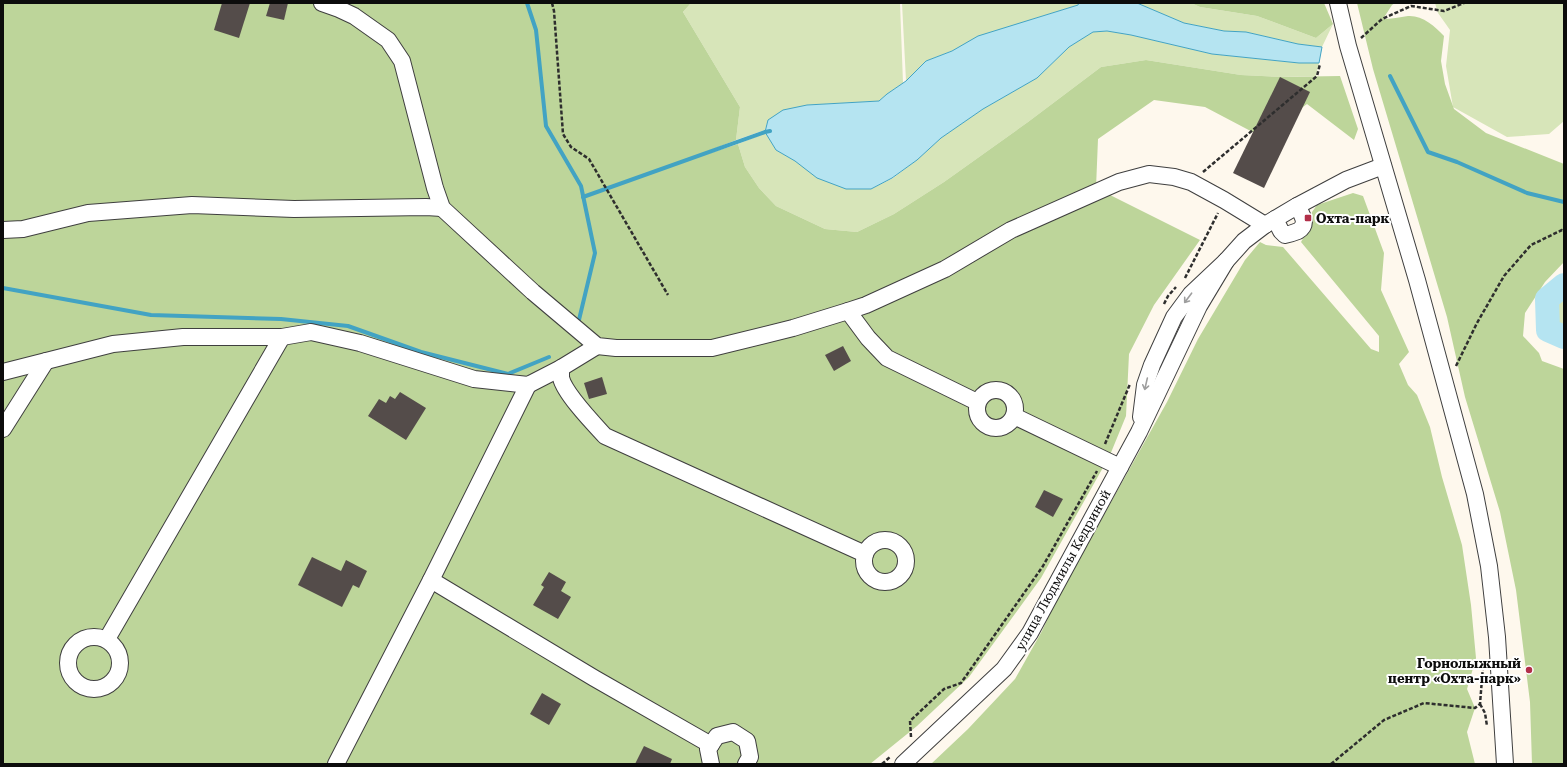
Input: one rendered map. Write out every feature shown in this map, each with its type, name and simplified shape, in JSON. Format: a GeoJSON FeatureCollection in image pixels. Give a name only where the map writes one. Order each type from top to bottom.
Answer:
{"type":"FeatureCollection","features":[{"type":"Feature","properties":{"kind":"street"},"geometry":{"type":"LineString","coordinates":[[322,3],[354,16],[388,40],[402,61],[435,188],[442,208],[532,292],[597,346],[616,348],[712,348],[793,328],[848,311],[866,305],[945,269],[1011,230],[1119,182],[1149,174],[1174,177],[1191,182],[1270,222],[1285,234],[1290,234],[1301,229],[1304,224],[1304,219],[1297,206]]}},
{"type":"Feature","properties":{"kind":"street"},"geometry":{"type":"LineString","coordinates":[[1338,3],[1348,46],[1417,280],[1477,501],[1490,566],[1497,637],[1505,764]]}},
{"type":"Feature","properties":{"kind":"street","name":"улица Людмилы Кедриной"},"geometry":{"type":"LineString","coordinates":[[898,759],[1004,669],[1030,633],[1139,432],[1145,385],[1152,365],[1174,318],[1191,294],[1226,261],[1244,241],[1270,222],[1346,180],[1383,166]]}},
{"type":"Feature","properties":{"kind":"street"},"geometry":{"type":"LineString","coordinates":[[3,230],[23,229],[88,213],[192,205],[294,209],[442,208]]}},
{"type":"Feature","properties":{"kind":"street"},"geometry":{"type":"LineString","coordinates":[[848,311],[868,338],[887,358],[977,402]]}},
{"type":"Feature","properties":{"kind":"street"},"geometry":{"type":"LineString","coordinates":[[3,372],[113,344],[183,337],[282,336],[310,332],[360,343],[474,379],[528,385],[561,368],[597,346]]}},
{"type":"Feature","properties":{"kind":"street"},"geometry":{"type":"LineString","coordinates":[[107,639],[282,336]]}},
{"type":"Feature","properties":{"kind":"street"},"geometry":{"type":"LineString","coordinates":[[3,429],[46,361]]}},
{"type":"Feature","properties":{"kind":"street"},"geometry":{"type":"LineString","coordinates":[[561,368],[561,378],[570,394],[583,412],[605,436],[865,554]]}},
{"type":"Feature","properties":{"kind":"street"},"geometry":{"type":"LineString","coordinates":[[336,764],[431,580],[528,385]]}},
{"type":"Feature","properties":{"kind":"street"},"geometry":{"type":"LineString","coordinates":[[996,389],[1008,393],[1015,404],[1014,416],[1007,426],[995,429],[983,425],[976,414],[977,402],[984,392],[996,389]]}},
{"type":"Feature","properties":{"kind":"street"},"geometry":{"type":"LineString","coordinates":[[1014,416],[1120,467]]}},
{"type":"Feature","properties":{"kind":"street"},"geometry":{"type":"LineString","coordinates":[[431,580],[587,674],[711,745]]}},
{"type":"Feature","properties":{"kind":"street"},"geometry":{"type":"LineString","coordinates":[[711,764],[708,749],[717,736],[733,732],[747,741],[750,757],[746,764]]}},
{"type":"Feature","properties":{"kind":"path"},"geometry":{"type":"LineString","coordinates":[[552,3],[554,11],[563,134],[570,147],[589,159],[668,295]]}},
{"type":"Feature","properties":{"kind":"path"},"geometry":{"type":"LineString","coordinates":[[1348,46],[1365,35],[1382,19],[1411,6],[1444,10],[1464,3]]}},
{"type":"Feature","properties":{"kind":"path"},"geometry":{"type":"LineString","coordinates":[[1191,182],[1317,76],[1320,64]]}},
{"type":"Feature","properties":{"kind":"path"},"geometry":{"type":"LineString","coordinates":[[1161,311],[1168,296],[1186,278],[1224,200]]}},
{"type":"Feature","properties":{"kind":"path"},"geometry":{"type":"LineString","coordinates":[[1455,368],[1504,276],[1531,245],[1562,230],[1564,231]]}},
{"type":"Feature","properties":{"kind":"path"},"geometry":{"type":"LineString","coordinates":[[911,737],[910,721],[944,689],[961,683],[1043,566],[1104,459],[1105,442],[1130,384]]}},
{"type":"Feature","properties":{"kind":"path"},"geometry":{"type":"LineString","coordinates":[[1331,764],[1384,720],[1424,703],[1475,708]]}},
{"type":"Feature","properties":{"kind":"path"},"geometry":{"type":"LineString","coordinates":[[882,764],[898,759]]}},
{"type":"Feature","properties":{"kind":"green space"},"geometry":{"type":"Polygon","coordinates":[[[3,3],[691,3],[683,12],[740,107],[736,140],[668,167],[738,144],[745,167],[759,188],[776,206],[825,229],[857,232],[894,214],[944,182],[1028,122],[1101,67],[1146,60],[1241,75],[1280,77],[1340,76],[1358,129],[1354,140],[1307,104],[1262,137],[1205,107],[1154,100],[1098,139],[1096,188],[1200,240],[1154,305],[1129,354],[1126,416],[1110,455],[1041,578],[969,677],[917,726],[870,764],[3,764],[3,3]]]}},
{"type":"Feature","properties":{"kind":"green space"},"geometry":{"type":"Polygon","coordinates":[[[691,3],[900,3],[903,83],[879,101],[807,105],[768,120],[765,130],[736,140],[740,107],[683,12],[691,3]]]}},
{"type":"Feature","properties":{"kind":"green space"},"geometry":{"type":"Polygon","coordinates":[[[902,3],[1079,3],[1078,5],[1036,18],[926,61],[906,81],[902,3]]]}},
{"type":"Feature","properties":{"kind":"green space"},"geometry":{"type":"Polygon","coordinates":[[[1137,3],[1191,3],[1200,7],[1257,16],[1316,38],[1333,24],[1322,47],[1298,44],[1246,32],[1224,31],[1184,23],[1137,3]]]}},
{"type":"Feature","properties":{"kind":"green space"},"geometry":{"type":"Polygon","coordinates":[[[1191,3],[1324,3],[1333,24],[1316,38],[1257,16],[1200,7],[1191,3]]]}},
{"type":"Feature","properties":{"kind":"green space"},"geometry":{"type":"Polygon","coordinates":[[[1357,3],[1395,3],[1383,19],[1413,16],[1423,19],[1432,25],[1444,36],[1441,61],[1445,84],[1454,109],[1486,133],[1564,164],[1564,262],[1545,282],[1525,313],[1523,336],[1539,353],[1542,361],[1564,369],[1564,764],[1532,764],[1530,702],[1516,590],[1500,512],[1465,397],[1447,317],[1373,69],[1357,3]]]}},
{"type":"Feature","properties":{"kind":"green space"},"geometry":{"type":"Polygon","coordinates":[[[1435,3],[1564,3],[1564,121],[1549,134],[1507,137],[1453,107],[1446,66],[1450,30],[1438,13],[1435,3]]]}},
{"type":"Feature","properties":{"kind":"green space"},"geometry":{"type":"Polygon","coordinates":[[[1107,31],[1131,35],[1212,54],[1299,63],[1319,63],[1316,76],[1280,77],[1241,75],[1146,60],[1101,67],[1028,122],[944,182],[894,214],[857,232],[825,229],[776,206],[759,188],[745,167],[738,144],[766,133],[776,150],[795,161],[871,189],[893,178],[917,160],[941,138],[983,109],[1037,78],[1069,47],[1093,32],[1107,31]]]}},
{"type":"Feature","properties":{"kind":"green space"},"geometry":{"type":"Polygon","coordinates":[[[1353,193],[1363,196],[1384,253],[1381,290],[1409,352],[1399,364],[1408,385],[1417,395],[1430,427],[1442,477],[1462,545],[1471,605],[1476,658],[1467,689],[1475,708],[1467,732],[1475,764],[931,764],[968,729],[1015,679],[1042,631],[1067,576],[1092,536],[1167,402],[1198,339],[1245,260],[1260,242],[1266,245],[1283,247],[1371,349],[1379,352],[1379,336],[1301,242],[1311,225],[1312,212],[1317,205],[1353,193]]]}},
{"type":"Feature","properties":{"kind":"green space"},"geometry":{"type":"Polygon","coordinates":[[[1564,297],[1564,327],[1554,323],[1556,303],[1564,297]]]}},
{"type":"Feature","properties":{"kind":"water"},"geometry":{"type":"Polygon","coordinates":[[[1079,3],[1137,3],[1184,23],[1224,31],[1246,32],[1298,44],[1322,47],[1319,63],[1299,63],[1212,54],[1131,35],[1107,31],[1093,32],[1069,47],[1037,78],[983,109],[941,138],[917,160],[892,178],[871,189],[846,189],[817,178],[795,161],[776,150],[765,132],[768,120],[783,110],[807,105],[879,101],[906,81],[926,61],[952,51],[978,36],[1078,5],[1079,3]]]}},
{"type":"Feature","properties":{"kind":"building"},"geometry":{"type":"Polygon","coordinates":[[[222,3],[250,3],[239,38],[214,30],[222,3]]]}},
{"type":"Feature","properties":{"kind":"building"},"geometry":{"type":"Polygon","coordinates":[[[270,3],[288,3],[284,20],[266,16],[270,3]]]}},
{"type":"Feature","properties":{"kind":"building"},"geometry":{"type":"Polygon","coordinates":[[[1280,77],[1310,92],[1264,188],[1233,173],[1280,77]]]}},
{"type":"Feature","properties":{"kind":"building"},"geometry":{"type":"Polygon","coordinates":[[[843,346],[851,361],[834,371],[825,355],[843,346]]]}},
{"type":"Feature","properties":{"kind":"building"},"geometry":{"type":"Polygon","coordinates":[[[602,377],[607,394],[589,399],[584,383],[602,377]]]}},
{"type":"Feature","properties":{"kind":"building"},"geometry":{"type":"Polygon","coordinates":[[[400,392],[426,408],[406,440],[368,416],[379,399],[386,403],[390,396],[395,399],[400,392]]]}},
{"type":"Feature","properties":{"kind":"building"},"geometry":{"type":"Polygon","coordinates":[[[1044,490],[1063,499],[1053,517],[1035,507],[1044,490]]]}},
{"type":"Feature","properties":{"kind":"building"},"geometry":{"type":"Polygon","coordinates":[[[312,557],[341,571],[346,560],[367,571],[359,588],[353,585],[342,607],[298,585],[312,557]]]}},
{"type":"Feature","properties":{"kind":"building"},"geometry":{"type":"Polygon","coordinates":[[[549,572],[566,582],[561,591],[571,597],[558,619],[533,605],[544,587],[541,585],[549,572]]]}},
{"type":"Feature","properties":{"kind":"building"},"geometry":{"type":"Polygon","coordinates":[[[542,693],[561,704],[549,725],[530,714],[542,693]]]}},
{"type":"Feature","properties":{"kind":"building"},"geometry":{"type":"Polygon","coordinates":[[[644,746],[672,759],[670,764],[635,764],[644,746]]]}},
{"type":"Feature","properties":{"kind":"waterway"},"geometry":{"type":"LineString","coordinates":[[527,3],[536,30],[546,126],[581,186],[595,253],[578,324]]}},
{"type":"Feature","properties":{"kind":"waterway"},"geometry":{"type":"LineString","coordinates":[[1390,76],[1428,152],[1457,162],[1527,193],[1564,202]]}},
{"type":"Feature","properties":{"kind":"waterway"},"geometry":{"type":"LineString","coordinates":[[583,197],[770,131]]}},
{"type":"Feature","properties":{"kind":"waterway"},"geometry":{"type":"LineString","coordinates":[[1564,285],[1547,299],[1548,330],[1564,337]]}},
{"type":"Feature","properties":{"kind":"waterway"},"geometry":{"type":"LineString","coordinates":[[3,288],[151,315],[281,319],[348,326],[421,352],[508,374],[549,357]]}},
{"type":"Feature","properties":{"kind":"place","name":"Охта-парк"},"geometry":{"type":"Point","coordinates":[1308,218]}},
{"type":"Feature","properties":{"kind":"place","name":"Горнолыжный центр «Охта-парк»"},"geometry":{"type":"Point","coordinates":[1529,670]}}]}
